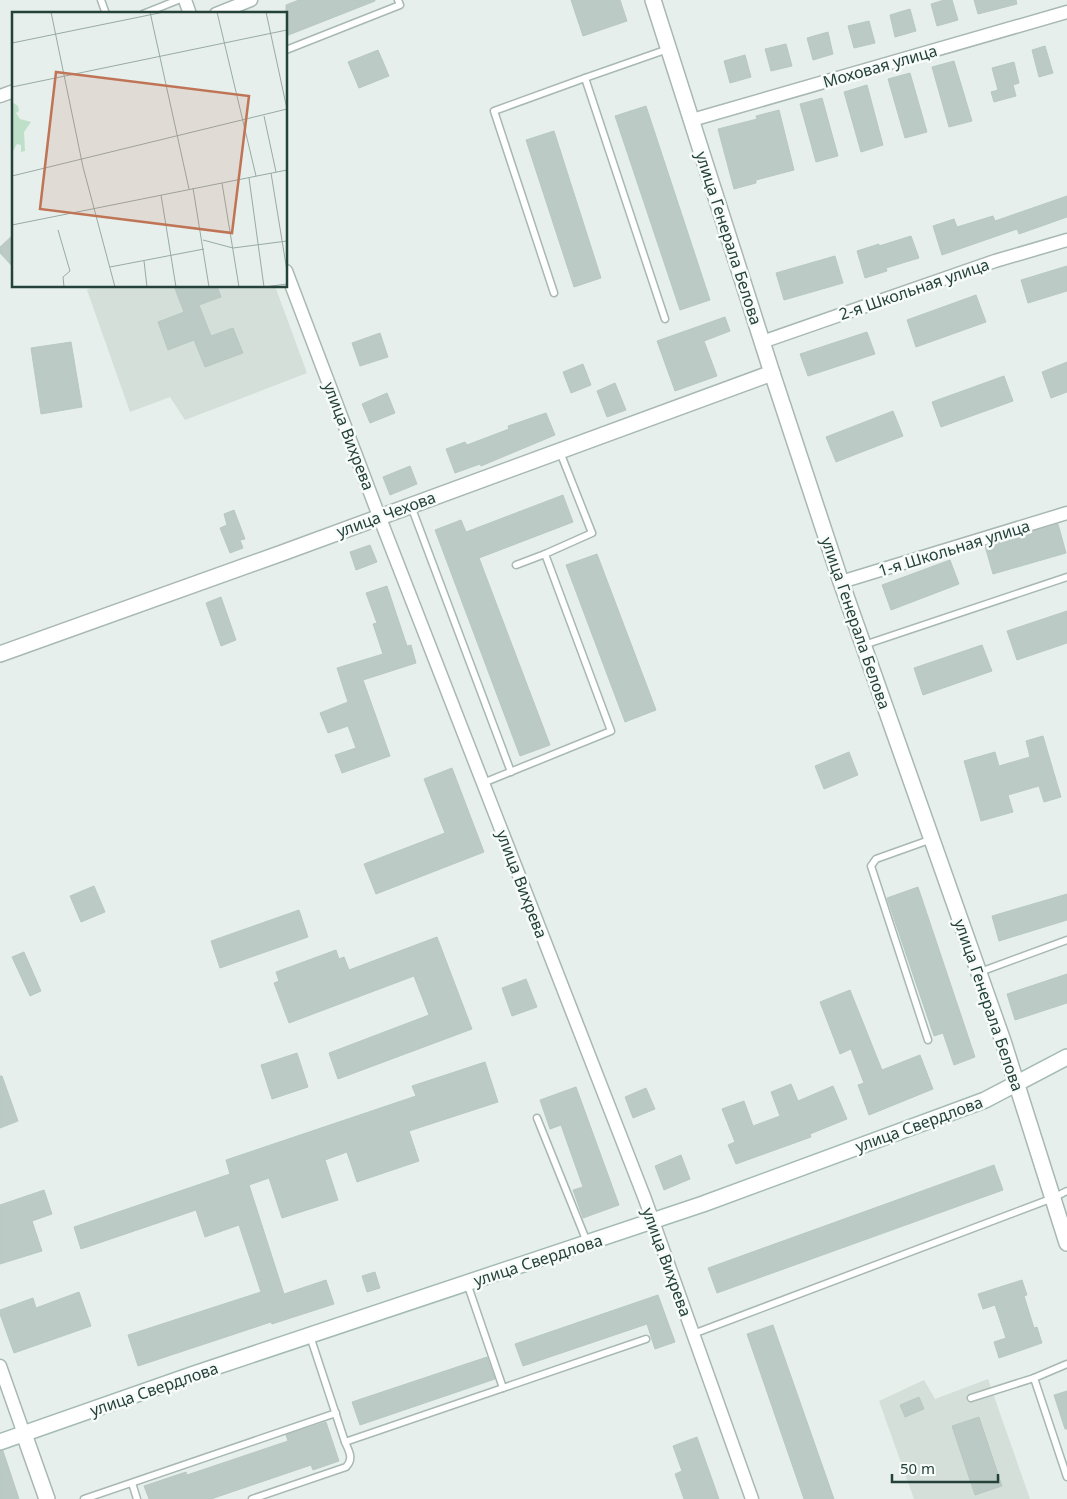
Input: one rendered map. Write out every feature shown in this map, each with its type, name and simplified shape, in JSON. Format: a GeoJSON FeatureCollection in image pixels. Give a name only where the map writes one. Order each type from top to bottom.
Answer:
{"type":"FeatureCollection","features":[{"type":"Feature","properties":{"kind":"street"},"geometry":{"type":"LineString","coordinates":[[185,0],[189,12]]}},
{"type":"Feature","properties":{"kind":"street"},"geometry":{"type":"LineString","coordinates":[[221,12],[251,0]]}},
{"type":"Feature","properties":{"kind":"street","name":"улица Генерала Белова"},"geometry":{"type":"LineString","coordinates":[[653,0],[841,582],[979,973],[1067,1242]]}},
{"type":"Feature","properties":{"kind":"street","name":"Моховая улица"},"geometry":{"type":"LineString","coordinates":[[692,120],[1067,12]]}},
{"type":"Feature","properties":{"kind":"street"},"geometry":{"type":"LineString","coordinates":[[0,96],[12,92]]}},
{"type":"Feature","properties":{"kind":"street","name":"2-я Школьная улица"},"geometry":{"type":"LineString","coordinates":[[762,342],[995,261],[1067,240]]}},
{"type":"Feature","properties":{"kind":"street","name":"улица Вихрева"},"geometry":{"type":"LineString","coordinates":[[288,276],[653,1221],[752,1499]]}},
{"type":"Feature","properties":{"kind":"street","name":"улица Чехова"},"geometry":{"type":"LineString","coordinates":[[0,654],[772,373]]}},
{"type":"Feature","properties":{"kind":"street","name":"1-я Школьная улица"},"geometry":{"type":"LineString","coordinates":[[841,582],[1067,513]]}},
{"type":"Feature","properties":{"kind":"street","name":"улица Свердлова"},"geometry":{"type":"LineString","coordinates":[[0,1442],[194,1374],[653,1221],[985,1100],[1067,1056]]}},
{"type":"Feature","properties":{"kind":"street"},"geometry":{"type":"LineString","coordinates":[[0,1366],[47,1499]]}},
{"type":"Feature","properties":{"kind":"lane"},"geometry":{"type":"LineString","coordinates":[[100,0],[105,12]]}},
{"type":"Feature","properties":{"kind":"lane"},"geometry":{"type":"LineString","coordinates":[[148,12],[178,0]]}},
{"type":"Feature","properties":{"kind":"lane"},"geometry":{"type":"LineString","coordinates":[[288,49],[400,5],[398,0]]}},
{"type":"Feature","properties":{"kind":"lane"},"geometry":{"type":"LineString","coordinates":[[554,293],[494,111],[668,49]]}},
{"type":"Feature","properties":{"kind":"lane"},"geometry":{"type":"LineString","coordinates":[[585,78],[665,319]]}},
{"type":"Feature","properties":{"kind":"lane"},"geometry":{"type":"LineString","coordinates":[[516,566],[592,533],[560,450]]}},
{"type":"Feature","properties":{"kind":"lane"},"geometry":{"type":"LineString","coordinates":[[410,505],[511,772]]}},
{"type":"Feature","properties":{"kind":"lane"},"geometry":{"type":"LineString","coordinates":[[483,783],[611,731],[545,554]]}},
{"type":"Feature","properties":{"kind":"lane"},"geometry":{"type":"LineString","coordinates":[[863,645],[1067,577]]}},
{"type":"Feature","properties":{"kind":"lane"},"geometry":{"type":"LineString","coordinates":[[928,1040],[871,866],[876,858],[932,839]]}},
{"type":"Feature","properties":{"kind":"lane"},"geometry":{"type":"LineString","coordinates":[[979,973],[1067,940]]}},
{"type":"Feature","properties":{"kind":"lane"},"geometry":{"type":"LineString","coordinates":[[537,1118],[587,1243]]}},
{"type":"Feature","properties":{"kind":"lane"},"geometry":{"type":"LineString","coordinates":[[693,1334],[1053,1198],[1067,1191]]}},
{"type":"Feature","properties":{"kind":"lane"},"geometry":{"type":"LineString","coordinates":[[467,1283],[503,1388]]}},
{"type":"Feature","properties":{"kind":"lane"},"geometry":{"type":"LineString","coordinates":[[252,1499],[346,1467],[350,1463],[351,1458],[346,1442],[310,1336]]}},
{"type":"Feature","properties":{"kind":"lane"},"geometry":{"type":"LineString","coordinates":[[346,1442],[646,1339]]}},
{"type":"Feature","properties":{"kind":"lane"},"geometry":{"type":"LineString","coordinates":[[971,1398],[1034,1378],[1067,1364]]}},
{"type":"Feature","properties":{"kind":"lane"},"geometry":{"type":"LineString","coordinates":[[1034,1378],[1067,1477]]}},
{"type":"Feature","properties":{"kind":"lane"},"geometry":{"type":"LineString","coordinates":[[84,1499],[336,1413]]}},
{"type":"Feature","properties":{"kind":"lane"},"geometry":{"type":"LineString","coordinates":[[132,1483],[137,1499]]}},
{"type":"Feature","properties":{"kind":"shaded area"},"geometry":{"type":"Polygon","coordinates":[[[91,288],[276,288],[307,373],[185,420],[170,397],[130,412],[87,290],[91,288]]]}},
{"type":"Feature","properties":{"kind":"shaded area"},"geometry":{"type":"Polygon","coordinates":[[[988,1379],[1030,1499],[914,1499],[879,1401],[924,1380],[935,1399],[988,1379]]]}},
{"type":"Feature","properties":{"kind":"building"},"geometry":{"type":"Polygon","coordinates":[[[299,0],[375,0],[288,35],[288,12],[286,12],[286,5],[299,0]]]}},
{"type":"Feature","properties":{"kind":"building"},"geometry":{"type":"Polygon","coordinates":[[[571,0],[620,0],[627,21],[583,36],[571,0]]]}},
{"type":"Feature","properties":{"kind":"building"},"geometry":{"type":"Polygon","coordinates":[[[952,0],[958,20],[937,26],[931,4],[952,0]]]}},
{"type":"Feature","properties":{"kind":"building"},"geometry":{"type":"Polygon","coordinates":[[[974,0],[1016,0],[1017,4],[978,14],[974,0]]]}},
{"type":"Feature","properties":{"kind":"building"},"geometry":{"type":"Polygon","coordinates":[[[910,9],[916,31],[895,37],[890,15],[910,9]]]}},
{"type":"Feature","properties":{"kind":"building"},"geometry":{"type":"Polygon","coordinates":[[[869,21],[875,43],[854,48],[848,26],[869,21]]]}},
{"type":"Feature","properties":{"kind":"building"},"geometry":{"type":"Polygon","coordinates":[[[828,32],[833,54],[813,60],[807,38],[828,32]]]}},
{"type":"Feature","properties":{"kind":"building"},"geometry":{"type":"Polygon","coordinates":[[[786,44],[792,66],[771,71],[765,49],[786,44]]]}},
{"type":"Feature","properties":{"kind":"building"},"geometry":{"type":"Polygon","coordinates":[[[1045,46],[1053,73],[1039,77],[1032,50],[1045,46]]]}},
{"type":"Feature","properties":{"kind":"building"},"geometry":{"type":"Polygon","coordinates":[[[378,50],[389,76],[359,88],[348,62],[378,50]]]}},
{"type":"Feature","properties":{"kind":"building"},"geometry":{"type":"Polygon","coordinates":[[[745,55],[751,77],[730,83],[724,61],[745,55]]]}},
{"type":"Feature","properties":{"kind":"building"},"geometry":{"type":"Polygon","coordinates":[[[954,61],[972,121],[949,127],[932,67],[954,61]]]}},
{"type":"Feature","properties":{"kind":"building"},"geometry":{"type":"Polygon","coordinates":[[[1014,62],[1019,83],[1013,85],[1016,96],[994,102],[991,92],[998,90],[992,68],[1014,62]]]}},
{"type":"Feature","properties":{"kind":"building"},"geometry":{"type":"Polygon","coordinates":[[[910,73],[927,132],[905,138],[888,79],[910,73]]]}},
{"type":"Feature","properties":{"kind":"building"},"geometry":{"type":"Polygon","coordinates":[[[867,85],[883,145],[861,152],[844,92],[867,85]]]}},
{"type":"Feature","properties":{"kind":"building"},"geometry":{"type":"Polygon","coordinates":[[[822,98],[838,156],[816,162],[800,104],[822,98]]]}},
{"type":"Feature","properties":{"kind":"building"},"geometry":{"type":"Polygon","coordinates":[[[646,106],[710,300],[680,310],[615,116],[646,106]]]}},
{"type":"Feature","properties":{"kind":"building"},"geometry":{"type":"Polygon","coordinates":[[[779,110],[794,170],[756,180],[756,183],[734,189],[718,129],[757,119],[756,116],[779,110]]]}},
{"type":"Feature","properties":{"kind":"building"},"geometry":{"type":"Polygon","coordinates":[[[554,131],[601,278],[574,287],[526,140],[554,131]]]}},
{"type":"Feature","properties":{"kind":"building"},"geometry":{"type":"Polygon","coordinates":[[[1067,196],[1067,217],[1019,234],[1017,229],[942,255],[933,226],[954,219],[957,227],[993,216],[995,221],[1067,196]]]}},
{"type":"Feature","properties":{"kind":"building"},"geometry":{"type":"Polygon","coordinates":[[[12,236],[12,266],[0,253],[0,247],[12,236]]]}},
{"type":"Feature","properties":{"kind":"building"},"geometry":{"type":"Polygon","coordinates":[[[911,236],[919,258],[886,268],[887,271],[865,278],[857,251],[911,236]]]}},
{"type":"Feature","properties":{"kind":"building"},"geometry":{"type":"Polygon","coordinates":[[[835,256],[843,283],[784,300],[776,273],[835,256]]]}},
{"type":"Feature","properties":{"kind":"building"},"geometry":{"type":"Polygon","coordinates":[[[1067,266],[1067,291],[1028,303],[1021,280],[1067,266]]]}},
{"type":"Feature","properties":{"kind":"building"},"geometry":{"type":"Polygon","coordinates":[[[175,288],[218,288],[221,297],[199,305],[211,336],[233,328],[243,353],[205,367],[194,340],[168,350],[158,322],[184,312],[175,288]]]}},
{"type":"Feature","properties":{"kind":"building"},"geometry":{"type":"Polygon","coordinates":[[[976,295],[986,322],[916,347],[907,320],[976,295]]]}},
{"type":"Feature","properties":{"kind":"building"},"geometry":{"type":"Polygon","coordinates":[[[725,317],[730,331],[704,341],[717,376],[675,391],[657,341],[725,317]]]}},
{"type":"Feature","properties":{"kind":"building"},"geometry":{"type":"Polygon","coordinates":[[[867,332],[875,354],[808,376],[800,354],[867,332]]]}},
{"type":"Feature","properties":{"kind":"building"},"geometry":{"type":"Polygon","coordinates":[[[380,333],[388,357],[360,366],[352,343],[380,333]]]}},
{"type":"Feature","properties":{"kind":"building"},"geometry":{"type":"Polygon","coordinates":[[[71,342],[82,407],[41,414],[31,348],[71,342]]]}},
{"type":"Feature","properties":{"kind":"building"},"geometry":{"type":"Polygon","coordinates":[[[1067,362],[1067,392],[1051,398],[1042,372],[1067,362]]]}},
{"type":"Feature","properties":{"kind":"building"},"geometry":{"type":"Polygon","coordinates":[[[583,364],[591,385],[571,393],[563,372],[583,364]]]}},
{"type":"Feature","properties":{"kind":"building"},"geometry":{"type":"Polygon","coordinates":[[[1004,376],[1013,401],[941,427],[932,402],[1004,376]]]}},
{"type":"Feature","properties":{"kind":"building"},"geometry":{"type":"Polygon","coordinates":[[[615,383],[626,410],[607,417],[597,391],[615,383]]]}},
{"type":"Feature","properties":{"kind":"building"},"geometry":{"type":"Polygon","coordinates":[[[387,393],[395,413],[370,423],[362,404],[387,393]]]}},
{"type":"Feature","properties":{"kind":"building"},"geometry":{"type":"Polygon","coordinates":[[[893,411],[903,436],[836,462],[826,437],[893,411]]]}},
{"type":"Feature","properties":{"kind":"building"},"geometry":{"type":"Polygon","coordinates":[[[546,413],[555,435],[481,466],[480,464],[455,473],[446,449],[465,442],[467,445],[509,429],[508,426],[546,413]]]}},
{"type":"Feature","properties":{"kind":"building"},"geometry":{"type":"Polygon","coordinates":[[[410,466],[417,484],[390,495],[383,477],[410,466]]]}},
{"type":"Feature","properties":{"kind":"building"},"geometry":{"type":"Polygon","coordinates":[[[563,495],[573,522],[479,558],[550,745],[520,756],[435,530],[461,520],[466,532],[563,495]]]}},
{"type":"Feature","properties":{"kind":"building"},"geometry":{"type":"Polygon","coordinates":[[[234,510],[245,539],[240,540],[243,548],[230,553],[220,528],[227,525],[224,514],[234,510]]]}},
{"type":"Feature","properties":{"kind":"building"},"geometry":{"type":"Polygon","coordinates":[[[1058,524],[1066,553],[993,574],[985,546],[1058,524]]]}},
{"type":"Feature","properties":{"kind":"building"},"geometry":{"type":"Polygon","coordinates":[[[370,545],[377,562],[356,570],[350,552],[370,545]]]}},
{"type":"Feature","properties":{"kind":"building"},"geometry":{"type":"Polygon","coordinates":[[[597,554],[656,710],[625,722],[566,565],[597,554]]]}},
{"type":"Feature","properties":{"kind":"building"},"geometry":{"type":"Polygon","coordinates":[[[950,560],[959,584],[891,610],[882,585],[950,560]]]}},
{"type":"Feature","properties":{"kind":"building"},"geometry":{"type":"Polygon","coordinates":[[[387,586],[407,646],[411,645],[416,663],[363,680],[390,756],[342,773],[335,755],[356,748],[348,726],[328,733],[320,713],[348,702],[337,668],[383,654],[373,624],[377,623],[366,593],[387,586]]]}},
{"type":"Feature","properties":{"kind":"building"},"geometry":{"type":"Polygon","coordinates":[[[221,597],[236,640],[221,646],[206,603],[221,597]]]}},
{"type":"Feature","properties":{"kind":"building"},"geometry":{"type":"Polygon","coordinates":[[[1067,611],[1067,643],[1017,660],[1007,631],[1067,611]]]}},
{"type":"Feature","properties":{"kind":"building"},"geometry":{"type":"Polygon","coordinates":[[[982,645],[992,671],[923,695],[914,668],[982,645]]]}},
{"type":"Feature","properties":{"kind":"building"},"geometry":{"type":"Polygon","coordinates":[[[1043,736],[1061,797],[1044,802],[1039,786],[1008,795],[1013,812],[981,821],[964,761],[995,752],[999,766],[1030,757],[1026,741],[1043,736]]]}},
{"type":"Feature","properties":{"kind":"building"},"geometry":{"type":"Polygon","coordinates":[[[849,752],[858,775],[824,789],[815,766],[849,752]]]}},
{"type":"Feature","properties":{"kind":"building"},"geometry":{"type":"Polygon","coordinates":[[[452,768],[484,852],[376,894],[364,864],[445,833],[424,779],[452,768]]]}},
{"type":"Feature","properties":{"kind":"building"},"geometry":{"type":"Polygon","coordinates":[[[94,886],[105,912],[81,922],[70,896],[94,886]]]}},
{"type":"Feature","properties":{"kind":"building"},"geometry":{"type":"Polygon","coordinates":[[[918,887],[975,1057],[954,1065],[943,1033],[934,1036],[887,898],[918,887]]]}},
{"type":"Feature","properties":{"kind":"building"},"geometry":{"type":"Polygon","coordinates":[[[1067,894],[1067,920],[999,941],[992,916],[1067,894]]]}},
{"type":"Feature","properties":{"kind":"building"},"geometry":{"type":"Polygon","coordinates":[[[299,910],[308,937],[220,968],[211,941],[299,910]]]}},
{"type":"Feature","properties":{"kind":"building"},"geometry":{"type":"Polygon","coordinates":[[[437,937],[472,1029],[338,1079],[329,1053],[429,1015],[414,976],[289,1023],[274,983],[279,981],[276,972],[336,950],[339,959],[344,957],[349,970],[437,937]]]}},
{"type":"Feature","properties":{"kind":"building"},"geometry":{"type":"Polygon","coordinates":[[[24,952],[41,991],[30,996],[12,957],[24,952]]]}},
{"type":"Feature","properties":{"kind":"building"},"geometry":{"type":"Polygon","coordinates":[[[1067,974],[1067,1003],[1015,1020],[1007,994],[1067,974]]]}},
{"type":"Feature","properties":{"kind":"building"},"geometry":{"type":"Polygon","coordinates":[[[526,979],[537,1007],[512,1016],[502,988],[526,979]]]}},
{"type":"Feature","properties":{"kind":"building"},"geometry":{"type":"Polygon","coordinates":[[[850,990],[882,1070],[920,1055],[933,1089],[869,1115],[858,1085],[864,1083],[851,1049],[840,1054],[820,1002],[850,990]]]}},
{"type":"Feature","properties":{"kind":"building"},"geometry":{"type":"Polygon","coordinates":[[[297,1053],[308,1087],[272,1099],[261,1065],[297,1053]]]}},
{"type":"Feature","properties":{"kind":"building"},"geometry":{"type":"Polygon","coordinates":[[[485,1062],[498,1102],[409,1131],[419,1161],[357,1182],[347,1152],[325,1160],[338,1200],[282,1218],[269,1178],[249,1185],[284,1294],[326,1280],[334,1304],[272,1324],[271,1322],[138,1366],[128,1335],[261,1292],[239,1225],[205,1237],[196,1210],[81,1249],[74,1227],[230,1174],[226,1160],[416,1096],[412,1086],[485,1062]]]}},
{"type":"Feature","properties":{"kind":"building"},"geometry":{"type":"Polygon","coordinates":[[[0,1076],[2,1076],[18,1121],[0,1128],[0,1076]]]}},
{"type":"Feature","properties":{"kind":"building"},"geometry":{"type":"Polygon","coordinates":[[[791,1084],[798,1101],[833,1086],[847,1119],[810,1134],[811,1137],[736,1164],[728,1145],[735,1142],[722,1109],[744,1101],[753,1126],[780,1116],[771,1092],[791,1084]]]}},
{"type":"Feature","properties":{"kind":"building"},"geometry":{"type":"Polygon","coordinates":[[[576,1087],[619,1205],[583,1218],[573,1190],[583,1187],[561,1125],[550,1129],[540,1100],[576,1087]]]}},
{"type":"Feature","properties":{"kind":"building"},"geometry":{"type":"Polygon","coordinates":[[[646,1088],[655,1109],[633,1118],[625,1097],[646,1088]]]}},
{"type":"Feature","properties":{"kind":"building"},"geometry":{"type":"Polygon","coordinates":[[[681,1155],[690,1179],[664,1190],[655,1166],[681,1155]]]}},
{"type":"Feature","properties":{"kind":"building"},"geometry":{"type":"Polygon","coordinates":[[[994,1165],[1003,1190],[717,1293],[708,1268],[994,1165]]]}},
{"type":"Feature","properties":{"kind":"building"},"geometry":{"type":"Polygon","coordinates":[[[44,1190],[52,1214],[32,1221],[42,1251],[0,1264],[0,1205],[44,1190]]]}},
{"type":"Feature","properties":{"kind":"building"},"geometry":{"type":"Polygon","coordinates":[[[375,1272],[380,1288],[367,1292],[362,1276],[375,1272]]]}},
{"type":"Feature","properties":{"kind":"building"},"geometry":{"type":"Polygon","coordinates":[[[1022,1280],[1027,1295],[1024,1296],[1034,1328],[1037,1327],[1042,1343],[999,1358],[994,1342],[1006,1338],[995,1305],[983,1309],[978,1294],[1022,1280]]]}},
{"type":"Feature","properties":{"kind":"building"},"geometry":{"type":"Polygon","coordinates":[[[79,1292],[91,1326],[14,1353],[0,1310],[33,1298],[36,1308],[79,1292]]]}},
{"type":"Feature","properties":{"kind":"building"},"geometry":{"type":"Polygon","coordinates":[[[658,1295],[675,1342],[655,1349],[647,1324],[523,1366],[515,1344],[658,1295]]]}},
{"type":"Feature","properties":{"kind":"building"},"geometry":{"type":"Polygon","coordinates":[[[773,1325],[834,1499],[804,1499],[747,1334],[773,1325]]]}},
{"type":"Feature","properties":{"kind":"building"},"geometry":{"type":"Polygon","coordinates":[[[487,1357],[495,1379],[360,1425],[352,1402],[487,1357]]]}},
{"type":"Feature","properties":{"kind":"building"},"geometry":{"type":"Polygon","coordinates":[[[1067,1391],[1067,1429],[1065,1429],[1054,1395],[1067,1391]]]}},
{"type":"Feature","properties":{"kind":"building"},"geometry":{"type":"Polygon","coordinates":[[[919,1397],[924,1409],[905,1417],[900,1405],[919,1397]]]}},
{"type":"Feature","properties":{"kind":"building"},"geometry":{"type":"Polygon","coordinates":[[[979,1417],[1002,1486],[975,1495],[952,1426],[979,1417]]]}},
{"type":"Feature","properties":{"kind":"building"},"geometry":{"type":"Polygon","coordinates":[[[326,1422],[339,1461],[313,1470],[311,1465],[211,1499],[149,1499],[144,1486],[186,1472],[187,1475],[288,1441],[286,1435],[326,1422]]]}},
{"type":"Feature","properties":{"kind":"building"},"geometry":{"type":"Polygon","coordinates":[[[697,1437],[719,1499],[684,1499],[675,1474],[682,1471],[673,1446],[697,1437]]]}},
{"type":"Feature","properties":{"kind":"building"},"geometry":{"type":"Polygon","coordinates":[[[0,1451],[3,1451],[19,1499],[0,1499],[0,1451]]]}}]}
